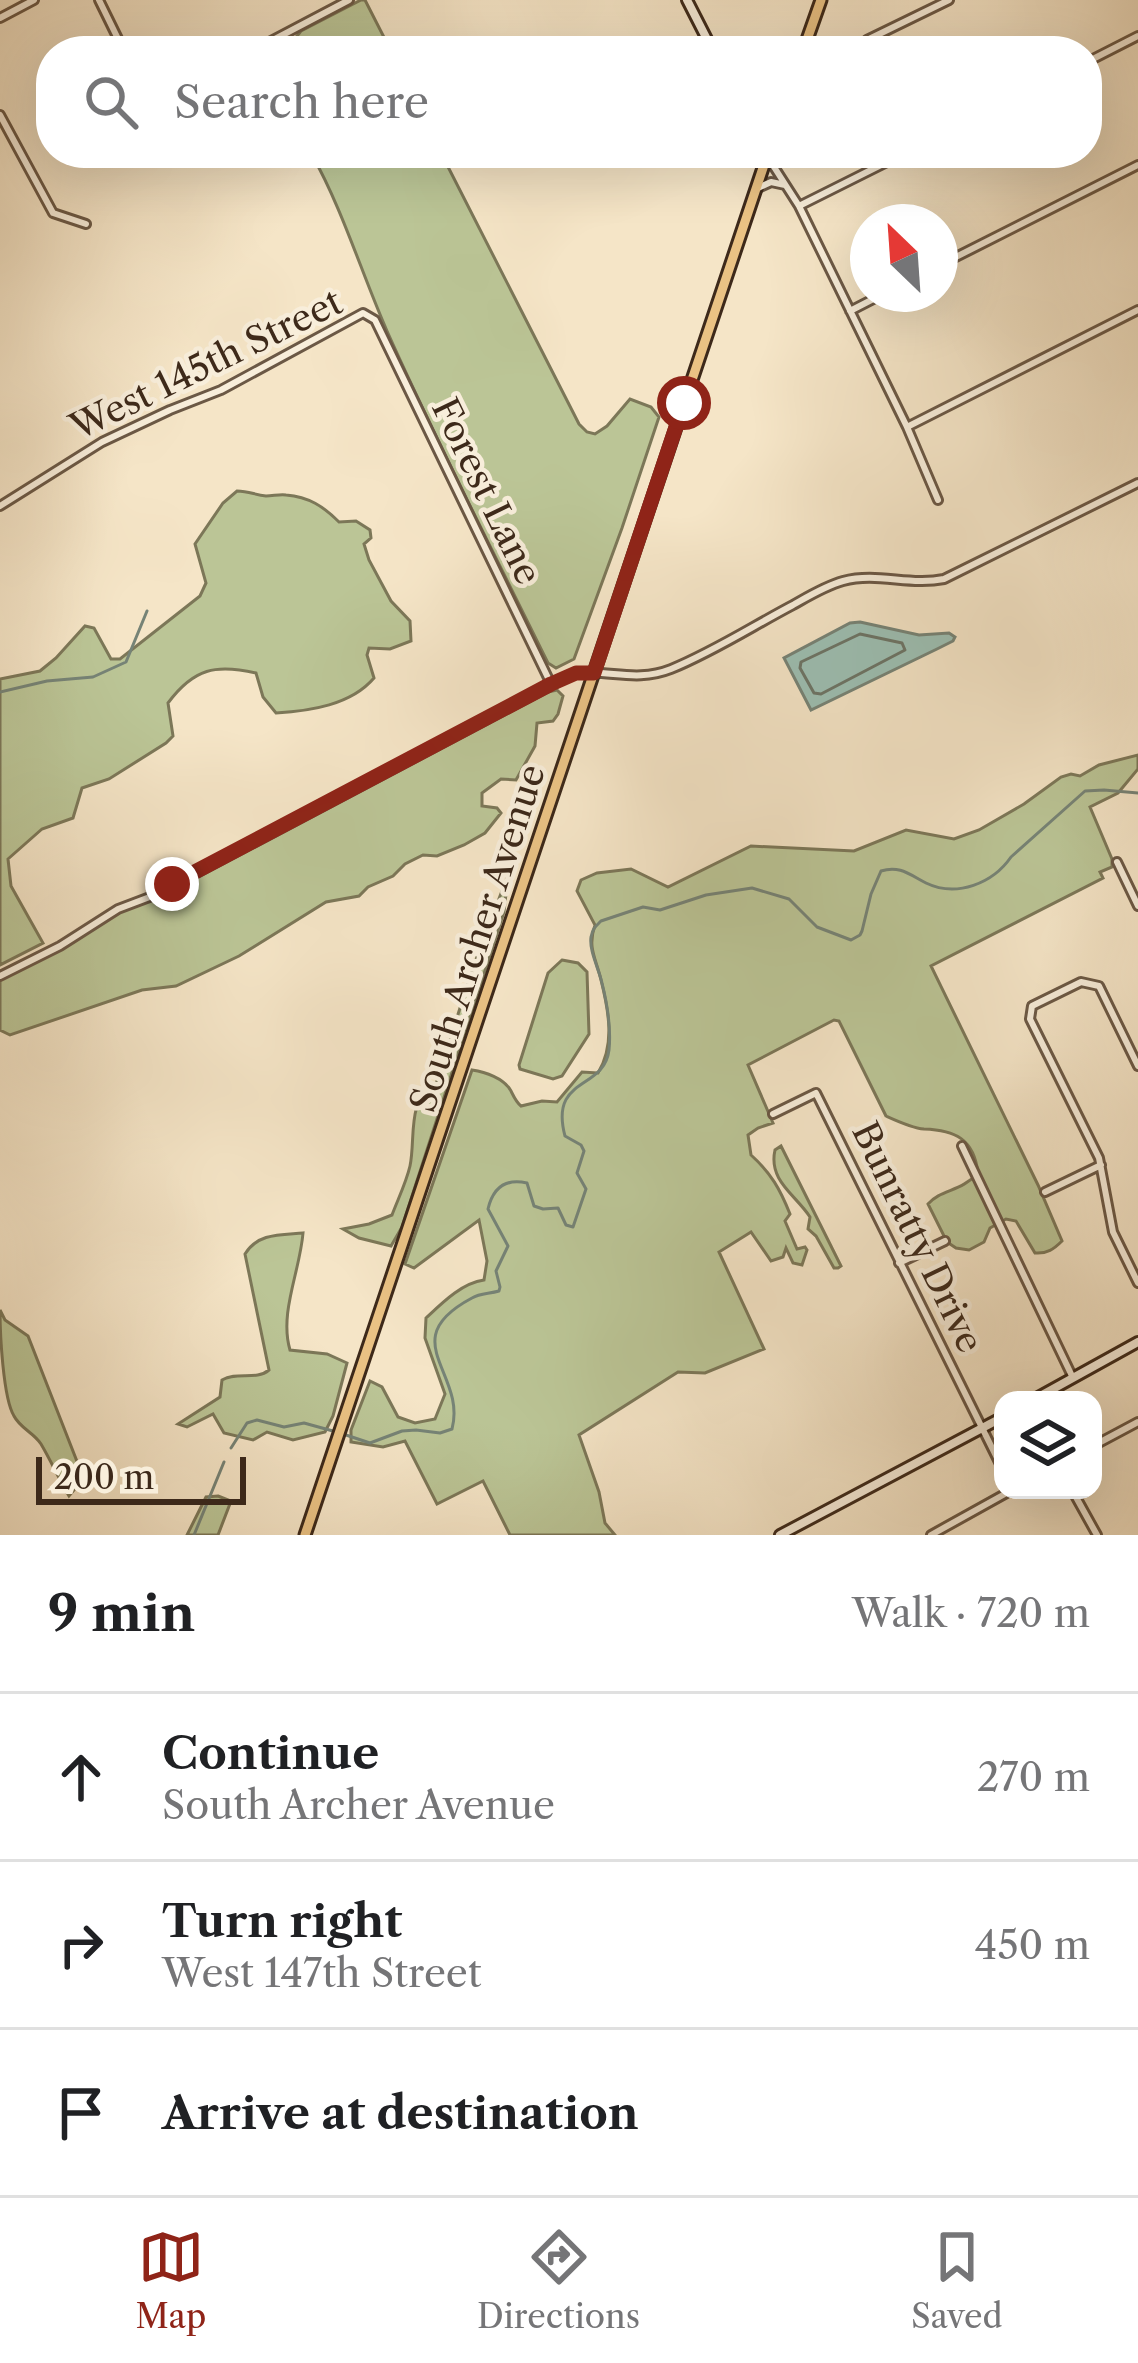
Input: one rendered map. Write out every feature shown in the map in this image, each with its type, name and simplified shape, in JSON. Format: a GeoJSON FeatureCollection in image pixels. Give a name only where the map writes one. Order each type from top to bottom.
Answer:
{"type":"FeatureCollection","features":[{"type":"Feature","properties":{"kind":"main road"},"geometry":{"type":"LineString","coordinates":[[808,36],[820,0]]}},
{"type":"Feature","properties":{"kind":"main road","name":"South Archer Avenue"},"geometry":{"type":"LineString","coordinates":[[305,1535],[762,168]]}},
{"type":"Feature","properties":{"kind":"street"},"geometry":{"type":"LineString","coordinates":[[0,18],[34,0]]}},
{"type":"Feature","properties":{"kind":"street"},"geometry":{"type":"LineString","coordinates":[[99,0],[117,36]]}},
{"type":"Feature","properties":{"kind":"street"},"geometry":{"type":"LineString","coordinates":[[281,36],[349,0]]}},
{"type":"Feature","properties":{"kind":"street"},"geometry":{"type":"LineString","coordinates":[[687,0],[705,36]]}},
{"type":"Feature","properties":{"kind":"street"},"geometry":{"type":"LineString","coordinates":[[875,36],[949,0]]}},
{"type":"Feature","properties":{"kind":"street"},"geometry":{"type":"LineString","coordinates":[[1102,54],[1138,36]]}},
{"type":"Feature","properties":{"kind":"street"},"geometry":{"type":"LineString","coordinates":[[0,115],[53,213],[86,224]]}},
{"type":"Feature","properties":{"kind":"street"},"geometry":{"type":"LineString","coordinates":[[958,256],[1138,165]]}},
{"type":"Feature","properties":{"kind":"street"},"geometry":{"type":"LineString","coordinates":[[775,168],[850,311]]}},
{"type":"Feature","properties":{"kind":"street"},"geometry":{"type":"LineString","coordinates":[[799,206],[875,168]]}},
{"type":"Feature","properties":{"kind":"street"},"geometry":{"type":"LineString","coordinates":[[755,190],[771,182],[785,185]]}},
{"type":"Feature","properties":{"kind":"street"},"geometry":{"type":"LineString","coordinates":[[907,427],[1138,310]]}},
{"type":"Feature","properties":{"kind":"street"},"geometry":{"type":"LineString","coordinates":[[850,312],[938,500]]}},
{"type":"Feature","properties":{"kind":"street","name":"West 145th Street"},"geometry":{"type":"LineString","coordinates":[[0,506],[102,442],[218,391],[363,313],[375,320]]}},
{"type":"Feature","properties":{"kind":"street","name":"Forest Lane"},"geometry":{"type":"LineString","coordinates":[[375,320],[551,684]]}},
{"type":"Feature","properties":{"kind":"street"},"geometry":{"type":"LineString","coordinates":[[0,976],[118,909],[155,896],[576,673],[634,677],[670,669],[844,581],[944,579],[1138,483]]}},
{"type":"Feature","properties":{"kind":"street"},"geometry":{"type":"LineString","coordinates":[[1118,862],[1138,906]]}},
{"type":"Feature","properties":{"kind":"street"},"geometry":{"type":"LineString","coordinates":[[1138,1066],[1100,986],[1081,982],[1032,1006],[1030,1019],[1101,1165],[1113,1232],[1138,1283]]}},
{"type":"Feature","properties":{"kind":"street","name":"Bunratty Drive"},"geometry":{"type":"LineString","coordinates":[[773,1114],[816,1093],[994,1452]]}},
{"type":"Feature","properties":{"kind":"street"},"geometry":{"type":"LineString","coordinates":[[962,1146],[1072,1378]]}},
{"type":"Feature","properties":{"kind":"street"},"geometry":{"type":"LineString","coordinates":[[1045,1192],[1101,1165]]}},
{"type":"Feature","properties":{"kind":"street"},"geometry":{"type":"LineString","coordinates":[[899,1263],[945,1241]]}},
{"type":"Feature","properties":{"kind":"street"},"geometry":{"type":"LineString","coordinates":[[1049,1391],[1138,1342]]}},
{"type":"Feature","properties":{"kind":"street"},"geometry":{"type":"LineString","coordinates":[[780,1535],[994,1422]]}},
{"type":"Feature","properties":{"kind":"street"},"geometry":{"type":"LineString","coordinates":[[1102,1441],[1138,1422]]}},
{"type":"Feature","properties":{"kind":"street"},"geometry":{"type":"LineString","coordinates":[[931,1535],[996,1499]]}},
{"type":"Feature","properties":{"kind":"street"},"geometry":{"type":"LineString","coordinates":[[1077,1499],[1097,1535]]}},
{"type":"Feature","properties":{"kind":"green space"},"geometry":{"type":"Polygon","coordinates":[[[365,0],[383,36],[297,36],[365,0]]]}},
{"type":"Feature","properties":{"kind":"green space"},"geometry":{"type":"Polygon","coordinates":[[[318,168],[449,168],[579,424],[595,434],[630,399],[651,407],[659,417],[574,659],[556,668],[548,663],[426,415],[318,168]]]}},
{"type":"Feature","properties":{"kind":"green space"},"geometry":{"type":"Polygon","coordinates":[[[237,491],[302,498],[339,522],[356,521],[370,530],[371,538],[364,544],[369,560],[391,601],[410,621],[411,641],[390,649],[369,648],[374,678],[354,695],[316,708],[276,713],[263,697],[256,673],[217,669],[187,682],[168,703],[173,736],[166,743],[109,779],[82,788],[73,818],[42,829],[8,859],[11,886],[43,943],[0,965],[0,679],[40,671],[85,626],[94,628],[111,659],[120,659],[200,596],[206,583],[195,544],[237,491]]]}},
{"type":"Feature","properties":{"kind":"green space"},"geometry":{"type":"Polygon","coordinates":[[[557,690],[563,696],[558,714],[553,721],[537,723],[535,746],[516,780],[501,779],[482,793],[482,806],[501,813],[485,833],[437,856],[423,855],[405,864],[359,896],[326,902],[239,956],[176,986],[142,990],[10,1035],[0,1030],[0,976],[60,946],[104,916],[136,904],[539,694],[557,690]]]}},
{"type":"Feature","properties":{"kind":"green space"},"geometry":{"type":"Polygon","coordinates":[[[1138,755],[1138,769],[1118,793],[1090,807],[1112,859],[1112,867],[1100,872],[1103,878],[931,966],[1038,1185],[1062,1241],[1059,1244],[1035,1253],[1016,1221],[1006,1219],[969,1250],[947,1242],[928,1204],[978,1173],[972,1152],[954,1134],[886,1116],[839,1021],[834,1020],[748,1065],[773,1123],[748,1135],[751,1155],[782,1197],[790,1214],[785,1221],[797,1249],[807,1250],[802,1265],[793,1263],[786,1248],[783,1257],[771,1261],[751,1232],[719,1252],[764,1349],[705,1373],[678,1372],[579,1435],[605,1523],[615,1535],[510,1535],[483,1481],[437,1504],[405,1441],[383,1447],[351,1442],[370,1381],[382,1387],[398,1417],[415,1423],[435,1419],[445,1394],[425,1338],[426,1318],[460,1289],[484,1280],[487,1261],[479,1220],[414,1268],[405,1264],[472,1070],[504,1083],[521,1106],[557,1102],[582,1072],[598,1073],[603,1062],[608,1016],[592,947],[595,925],[577,891],[581,880],[631,869],[668,887],[751,846],[854,851],[906,830],[954,839],[1024,804],[1061,777],[1080,776],[1099,765],[1138,755]]]}},
{"type":"Feature","properties":{"kind":"green space"},"geometry":{"type":"Polygon","coordinates":[[[508,875],[504,912],[402,1227],[391,1246],[359,1238],[343,1229],[392,1215],[410,1166],[416,1109],[436,1084],[508,875]]]}},
{"type":"Feature","properties":{"kind":"green space"},"geometry":{"type":"Polygon","coordinates":[[[562,960],[578,963],[587,972],[589,1034],[562,1076],[553,1079],[519,1065],[548,973],[562,960]]]}},
{"type":"Feature","properties":{"kind":"green space"},"geometry":{"type":"Polygon","coordinates":[[[781,1146],[838,1268],[808,1229],[810,1217],[779,1179],[774,1161],[775,1150],[781,1146]]]}},
{"type":"Feature","properties":{"kind":"green space"},"geometry":{"type":"Polygon","coordinates":[[[303,1233],[288,1307],[290,1350],[327,1354],[347,1363],[325,1432],[293,1440],[267,1432],[253,1440],[224,1433],[213,1414],[187,1427],[178,1424],[220,1397],[222,1380],[269,1370],[245,1254],[263,1239],[303,1233]]]}},
{"type":"Feature","properties":{"kind":"green space"},"geometry":{"type":"Polygon","coordinates":[[[0,1310],[5,1320],[28,1336],[80,1469],[88,1466],[90,1471],[69,1496],[41,1444],[10,1407],[0,1310]]]}},
{"type":"Feature","properties":{"kind":"green space"},"geometry":{"type":"Polygon","coordinates":[[[206,1497],[231,1501],[218,1535],[187,1535],[206,1497]]]}},
{"type":"Feature","properties":{"kind":"water"},"geometry":{"type":"Polygon","coordinates":[[[860,622],[919,635],[949,633],[955,637],[811,710],[784,658],[860,622]]]}},
{"type":"Feature","properties":{"kind":"waterway"},"geometry":{"type":"LineString","coordinates":[[0,692],[93,677],[126,662],[147,611]]}},
{"type":"Feature","properties":{"kind":"waterway"},"geometry":{"type":"LineString","coordinates":[[346,1435],[370,1443],[402,1431],[452,1429],[454,1409],[435,1343],[438,1328],[449,1313],[481,1294],[499,1291],[496,1271],[508,1246],[488,1209],[497,1190],[506,1183],[527,1183],[534,1206],[558,1208],[566,1225],[573,1227],[586,1189],[577,1173],[584,1151],[565,1136],[562,1117],[571,1093],[598,1072],[609,1050],[605,999],[591,942],[601,921],[643,907],[660,910],[706,895],[752,888],[789,899],[817,927],[851,940],[862,931],[881,871],[899,870],[950,889],[973,885],[994,874],[1085,791],[1138,793]]}},
{"type":"Feature","properties":{"kind":"waterway"},"geometry":{"type":"LineString","coordinates":[[231,1448],[247,1423],[257,1420],[284,1427],[304,1423],[333,1431]]}},
{"type":"Feature","properties":{"kind":"waterway"},"geometry":{"type":"LineString","coordinates":[[194,1535],[224,1462]]}},
{"type":"Feature","properties":{"kind":"route"},"geometry":{"type":"LineString","coordinates":[[172,884],[551,684],[576,673],[594,673],[684,403]]}}]}
